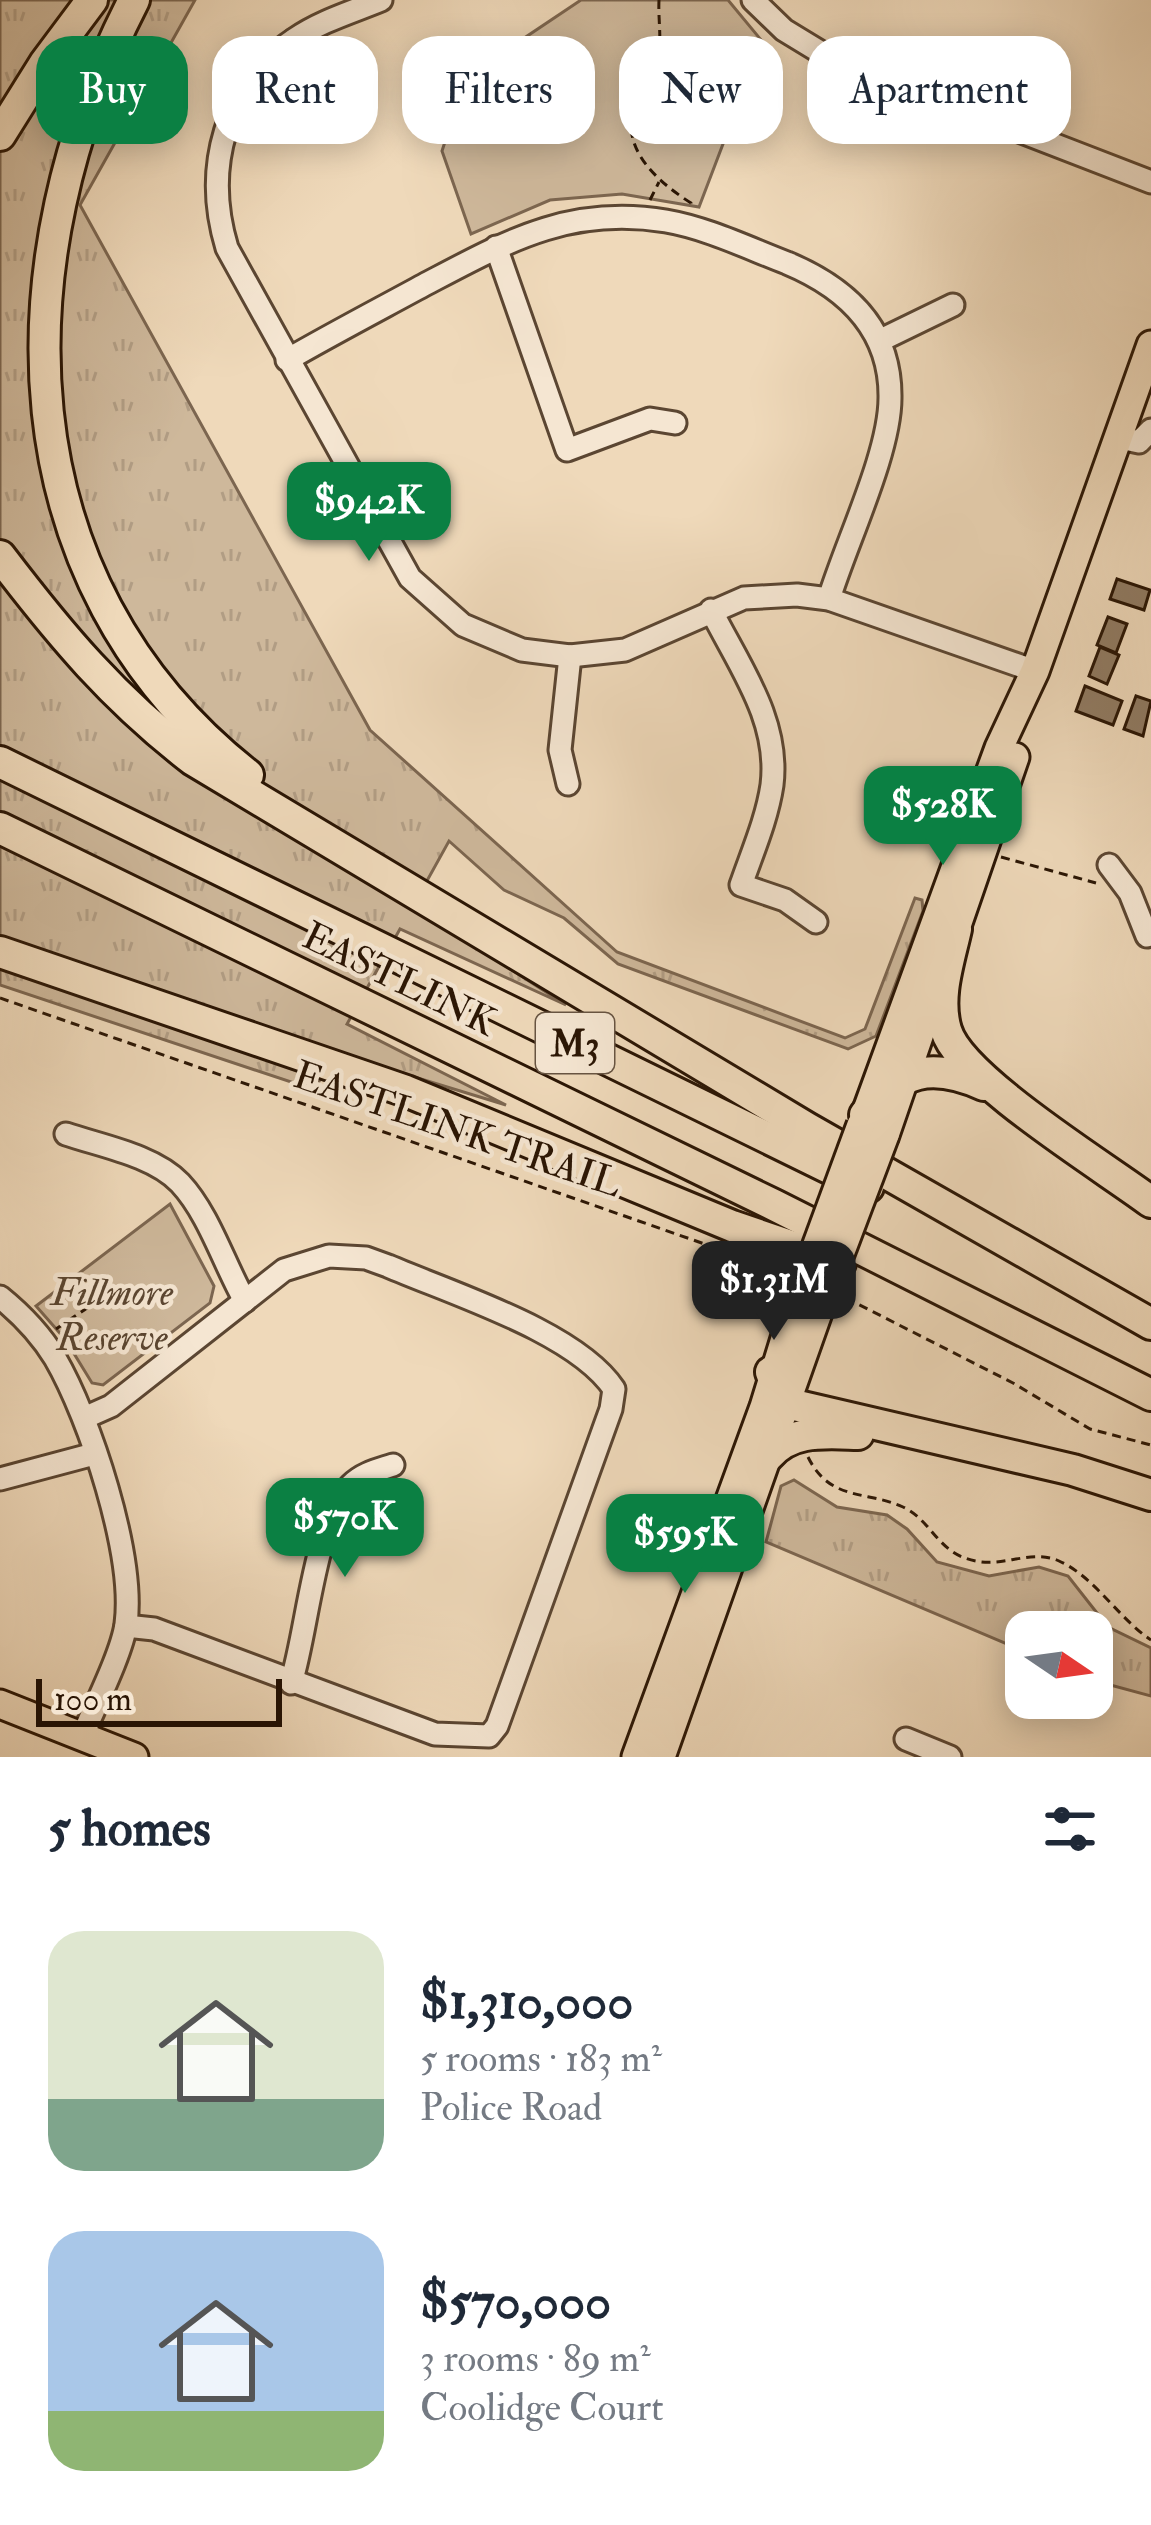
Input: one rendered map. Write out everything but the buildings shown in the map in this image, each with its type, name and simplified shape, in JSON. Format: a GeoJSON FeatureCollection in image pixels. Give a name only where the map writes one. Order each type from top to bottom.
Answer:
{"type":"FeatureCollection","features":[{"type":"Feature","properties":{"kind":"highway"},"geometry":{"type":"LineString","coordinates":[[0,135],[92,0]]}},
{"type":"Feature","properties":{"kind":"highway"},"geometry":{"type":"LineString","coordinates":[[134,0],[105,40],[48,158],[31,220],[21,349],[23,411],[35,472],[57,533],[95,612],[152,686],[216,751],[368,868]]}},
{"type":"Feature","properties":{"kind":"highway"},"geometry":{"type":"LineString","coordinates":[[0,556],[83,663],[139,718],[193,760],[888,1175],[1151,1324]]}},
{"type":"Feature","properties":{"kind":"highway","name":"EASTLINK"},"geometry":{"type":"LineString","coordinates":[[0,762],[1151,1324]]}},
{"type":"Feature","properties":{"kind":"highway","name":"EASTLINK"},"geometry":{"type":"LineString","coordinates":[[0,828],[752,1194],[1151,1395]]}},
{"type":"Feature","properties":{"kind":"highway"},"geometry":{"type":"LineString","coordinates":[[956,929],[941,1004],[947,1035],[963,1058],[999,1092],[1151,1202]]}},
{"type":"Feature","properties":{"kind":"highway"},"geometry":{"type":"LineString","coordinates":[[0,948],[406,1091],[732,1226],[993,1316]]}},
{"type":"Feature","properties":{"kind":"highway"},"geometry":{"type":"LineString","coordinates":[[870,1125],[881,1094],[925,1070],[956,1072],[999,1092]]}},
{"type":"Feature","properties":{"kind":"highway"},"geometry":{"type":"LineString","coordinates":[[771,1372],[788,1401],[1073,1470],[1151,1495]]}},
{"type":"Feature","properties":{"kind":"highway"},"geometry":{"type":"LineString","coordinates":[[768,1456],[783,1443],[808,1433],[918,1436]]}},
{"type":"Feature","properties":{"kind":"main road"},"geometry":{"type":"LineString","coordinates":[[661,1757],[788,1401],[812,1293],[999,748],[1035,671],[1151,345]]}},
{"type":"Feature","properties":{"kind":"main road"},"geometry":{"type":"LineString","coordinates":[[903,1079],[1015,756],[1035,671]]}},
{"type":"Feature","properties":{"kind":"main road"},"geometry":{"type":"LineString","coordinates":[[636,1757],[748,1451],[771,1372],[812,1293]]}},
{"type":"Feature","properties":{"kind":"main road"},"geometry":{"type":"LineString","coordinates":[[0,1704],[134,1757]]}},
{"type":"Feature","properties":{"kind":"street"},"geometry":{"type":"LineString","coordinates":[[303,36],[381,0]]}},
{"type":"Feature","properties":{"kind":"street"},"geometry":{"type":"LineString","coordinates":[[754,0],[784,30],[830,58],[1151,182]]}},
{"type":"Feature","properties":{"kind":"street"},"geometry":{"type":"LineString","coordinates":[[222,144],[215,196],[227,248],[410,578],[464,626],[522,650],[570,656],[625,650],[744,598],[829,599],[1035,671]]}},
{"type":"Feature","properties":{"kind":"street"},"geometry":{"type":"LineString","coordinates":[[287,360],[519,235],[583,219],[646,219],[686,226],[809,272],[852,302],[881,340],[891,394],[890,416],[829,599]]}},
{"type":"Feature","properties":{"kind":"street"},"geometry":{"type":"LineString","coordinates":[[496,247],[567,450],[650,419],[676,423]]}},
{"type":"Feature","properties":{"kind":"street"},"geometry":{"type":"LineString","coordinates":[[881,340],[953,305]]}},
{"type":"Feature","properties":{"kind":"street"},"geometry":{"type":"LineString","coordinates":[[1120,438],[1138,442],[1151,430]]}},
{"type":"Feature","properties":{"kind":"street"},"geometry":{"type":"LineString","coordinates":[[711,610],[764,711],[773,753],[766,811],[741,885],[785,900],[816,922]]}},
{"type":"Feature","properties":{"kind":"street"},"geometry":{"type":"LineString","coordinates":[[568,784],[560,749],[570,656]]}},
{"type":"Feature","properties":{"kind":"street"},"geometry":{"type":"LineString","coordinates":[[1109,865],[1137,890],[1147,936]]}},
{"type":"Feature","properties":{"kind":"street"},"geometry":{"type":"LineString","coordinates":[[66,1134],[137,1159],[178,1182],[245,1301]]}},
{"type":"Feature","properties":{"kind":"street"},"geometry":{"type":"LineString","coordinates":[[84,1418],[111,1406],[284,1270],[329,1256],[366,1258],[566,1343],[602,1370],[614,1389],[611,1409],[497,1726],[489,1736],[435,1734],[154,1630],[126,1626]]}},
{"type":"Feature","properties":{"kind":"street"},"geometry":{"type":"LineString","coordinates":[[0,1297],[20,1313],[54,1356],[84,1418],[122,1551],[126,1626],[82,1737]]}},
{"type":"Feature","properties":{"kind":"street"},"geometry":{"type":"LineString","coordinates":[[0,1479],[94,1454]]}},
{"type":"Feature","properties":{"kind":"street"},"geometry":{"type":"LineString","coordinates":[[291,1683],[336,1504],[364,1474],[394,1465]]}},
{"type":"Feature","properties":{"kind":"street"},"geometry":{"type":"LineString","coordinates":[[906,1739],[950,1757]]}},
{"type":"Feature","properties":{"kind":"path"},"geometry":{"type":"LineString","coordinates":[[659,0],[659,55],[632,112],[631,126],[643,161],[659,180],[691,203],[690,209]]}},
{"type":"Feature","properties":{"kind":"path"},"geometry":{"type":"LineString","coordinates":[[649,202],[659,180]]}},
{"type":"Feature","properties":{"kind":"path"},"geometry":{"type":"LineString","coordinates":[[982,852],[1137,890]]}},
{"type":"Feature","properties":{"kind":"path","name":"EASTLINK TRAIL"},"geometry":{"type":"LineString","coordinates":[[0,998],[812,1293],[1013,1383],[1090,1429],[1151,1445]]}},
{"type":"Feature","properties":{"kind":"path"},"geometry":{"type":"LineString","coordinates":[[54,1330],[90,1306]]}},
{"type":"Feature","properties":{"kind":"path"},"geometry":{"type":"LineString","coordinates":[[802,1444],[827,1482],[859,1499],[905,1508],[961,1557],[994,1563],[1035,1556],[1061,1562],[1151,1640]]}},
{"type":"Feature","properties":{"kind":"green space"},"geometry":{"type":"Polygon","coordinates":[[[0,0],[195,0],[175,36],[36,36],[36,144],[114,144],[80,205],[370,730],[617,952],[845,1038],[865,1029],[915,898],[922,900],[923,911],[876,1036],[848,1049],[618,964],[564,918],[504,890],[449,841],[413,906],[566,1005],[400,929],[347,1024],[506,1105],[333,1052],[315,1090],[0,985],[0,0]]]}},
{"type":"Feature","properties":{"kind":"green space"},"geometry":{"type":"Polygon","coordinates":[[[581,0],[728,0],[758,36],[619,36],[619,144],[723,144],[699,207],[622,194],[550,200],[471,234],[442,151],[444,144],[595,144],[595,36],[527,36],[581,0]]]}},
{"type":"Feature","properties":{"kind":"green space","name":"Fillmore Reserve"},"geometry":{"type":"Polygon","coordinates":[[[170,1204],[214,1286],[210,1303],[103,1385],[92,1383],[65,1339],[36,1306],[170,1204]]]}},
{"type":"Feature","properties":{"kind":"green space"},"geometry":{"type":"Polygon","coordinates":[[[794,1480],[837,1507],[887,1515],[937,1562],[989,1576],[1039,1567],[1068,1576],[1095,1611],[1005,1611],[1005,1643],[766,1542],[781,1486],[794,1480]]]}},
{"type":"Feature","properties":{"kind":"green space"},"geometry":{"type":"Polygon","coordinates":[[[1113,1629],[1151,1648],[1151,1696],[1113,1686],[1113,1629]]]}}]}
